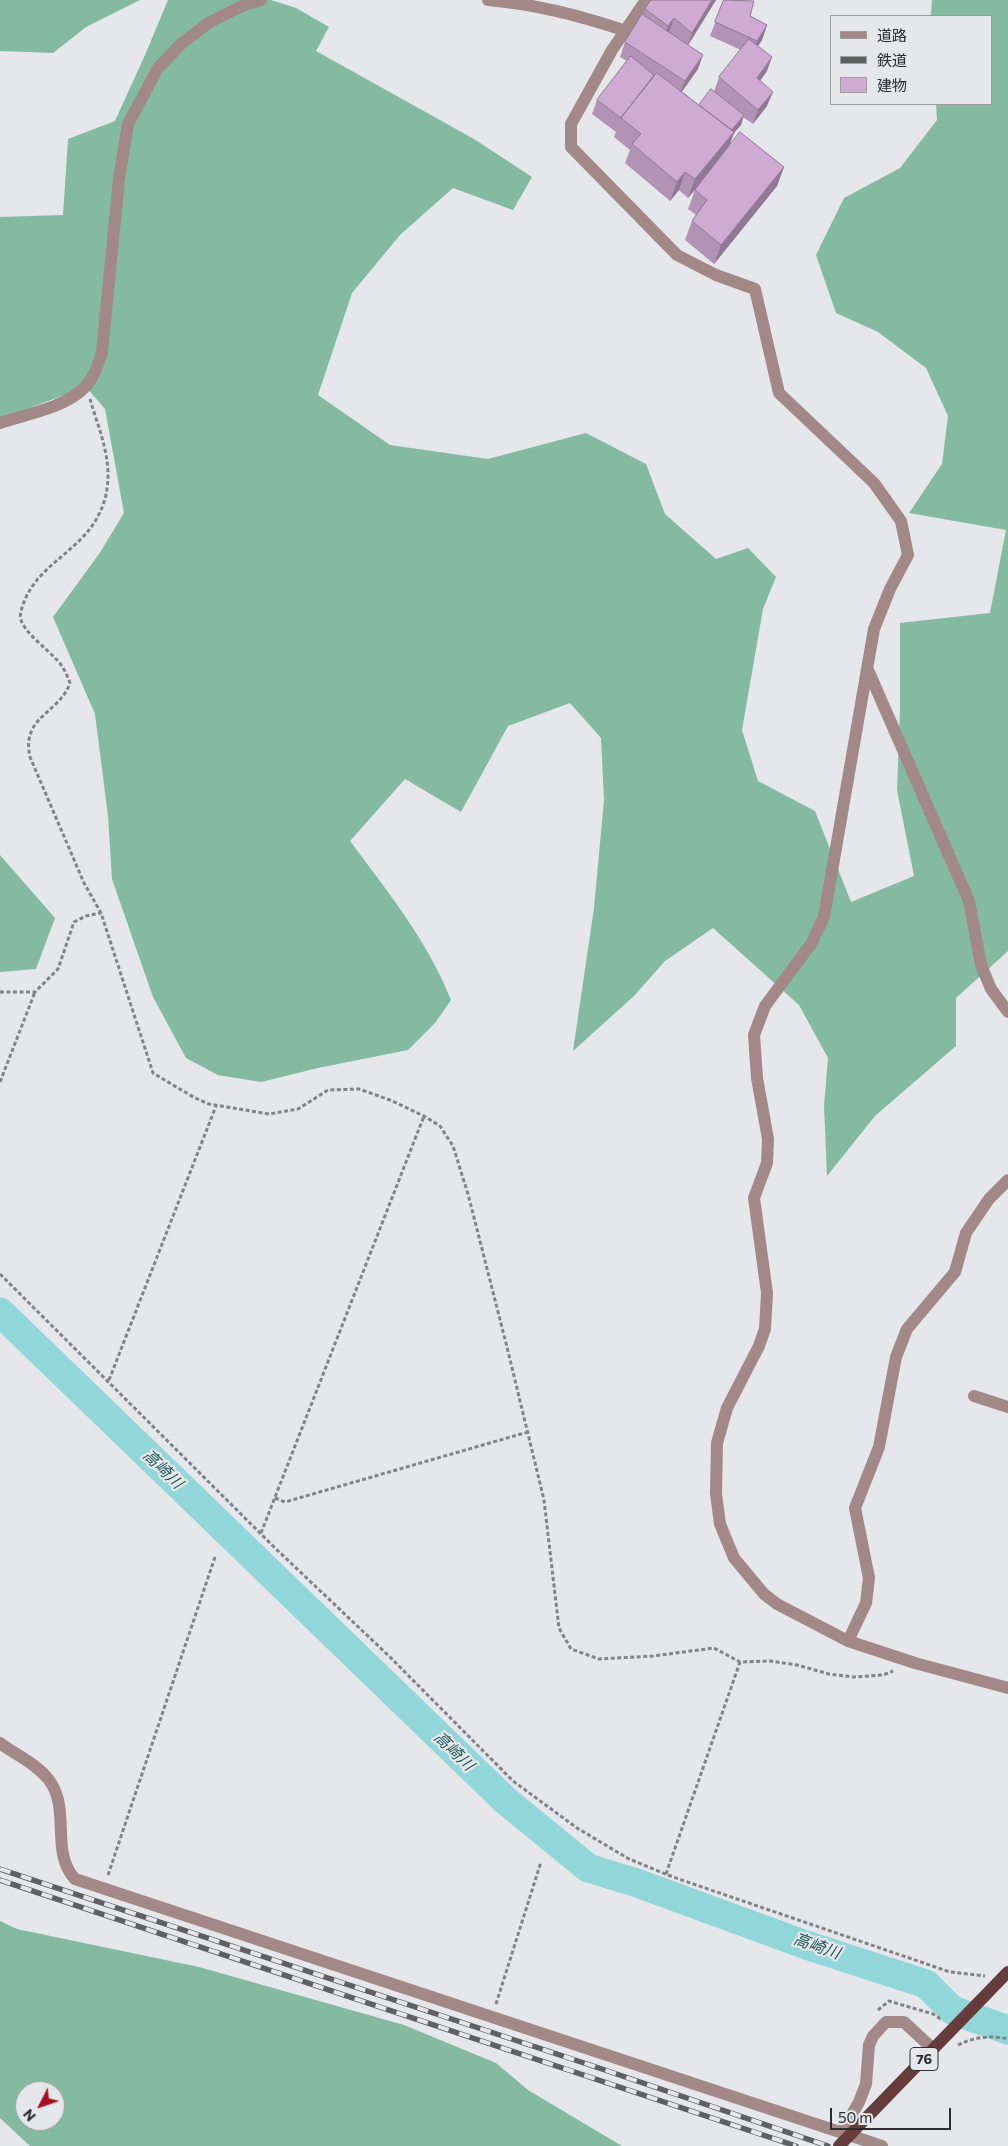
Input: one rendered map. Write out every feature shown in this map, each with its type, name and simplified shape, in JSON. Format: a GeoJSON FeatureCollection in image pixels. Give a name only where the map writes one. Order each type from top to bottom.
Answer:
{"type":"FeatureCollection","features":[{"type":"Feature","properties":{"kind":"main road","name":"76"},"geometry":{"type":"LineString","coordinates":[[839,2146],[1008,1972]]}},
{"type":"Feature","properties":{"kind":"street"},"geometry":{"type":"LineString","coordinates":[[0,423],[50,407],[70,398],[86,387],[97,369],[102,352],[119,179],[128,124],[158,68],[182,43],[210,22],[244,5],[261,0]]}},
{"type":"Feature","properties":{"kind":"street"},"geometry":{"type":"LineString","coordinates":[[488,0],[520,3],[592,19],[626,31]]}},
{"type":"Feature","properties":{"kind":"street"},"geometry":{"type":"LineString","coordinates":[[646,0],[612,50],[571,124],[571,147],[677,256],[716,275],[755,288],[779,393],[874,483],[901,521],[908,555],[890,589],[874,629],[824,917],[811,944],[765,1006],[754,1035],[756,1078],[768,1140],[767,1163],[754,1198],[767,1293],[765,1329],[759,1346],[727,1408],[717,1443],[716,1494],[720,1524],[734,1558],[764,1594],[777,1604],[848,1641],[915,1663],[1008,1688]]}},
{"type":"Feature","properties":{"kind":"street"},"geometry":{"type":"LineString","coordinates":[[868,670],[968,901],[981,965],[991,989],[1008,1012]]}},
{"type":"Feature","properties":{"kind":"street"},"geometry":{"type":"LineString","coordinates":[[848,1641],[866,1603],[869,1578],[855,1508],[879,1447],[896,1357],[907,1329],[956,1272],[966,1233],[989,1199],[1008,1180]]}},
{"type":"Feature","properties":{"kind":"street"},"geometry":{"type":"LineString","coordinates":[[974,1396],[1008,1407]]}},
{"type":"Feature","properties":{"kind":"street"},"geometry":{"type":"LineString","coordinates":[[0,1743],[29,1762],[49,1779],[57,1793],[63,1858],[68,1872],[75,1879],[882,2146]]}},
{"type":"Feature","properties":{"kind":"street"},"geometry":{"type":"LineString","coordinates":[[842,2132],[859,2102],[866,2084],[869,2045],[873,2036],[886,2022],[904,2022],[934,2049]]}},
{"type":"Feature","properties":{"kind":"path"},"geometry":{"type":"LineString","coordinates":[[86,387],[105,449],[109,474],[105,500],[92,526],[80,540],[40,574],[27,593],[20,611],[21,620],[25,628],[59,661],[70,683],[68,690],[38,719],[27,744],[30,757],[77,866],[100,913],[152,1073],[195,1098],[216,1106],[269,1114],[298,1109],[328,1090],[359,1089],[424,1116],[440,1126],[453,1146],[468,1194],[528,1432],[544,1500],[558,1628],[571,1649],[599,1659],[653,1656],[714,1648],[740,1662],[770,1661],[797,1665],[829,1674],[854,1677],[883,1675],[915,1663]]}},
{"type":"Feature","properties":{"kind":"path"},"geometry":{"type":"LineString","coordinates":[[0,1082],[35,992],[58,969],[74,922],[86,916],[100,913]]}},
{"type":"Feature","properties":{"kind":"path"},"geometry":{"type":"LineString","coordinates":[[0,992],[35,992]]}},
{"type":"Feature","properties":{"kind":"path"},"geometry":{"type":"LineString","coordinates":[[108,1380],[216,1106]]}},
{"type":"Feature","properties":{"kind":"path"},"geometry":{"type":"LineString","coordinates":[[261,1534],[424,1116]]}},
{"type":"Feature","properties":{"kind":"path"},"geometry":{"type":"LineString","coordinates":[[0,1274],[261,1534],[390,1657],[514,1781],[578,1828],[629,1859],[666,1874],[950,1972],[989,1976]]}},
{"type":"Feature","properties":{"kind":"path"},"geometry":{"type":"LineString","coordinates":[[275,1498],[285,1502],[528,1432]]}},
{"type":"Feature","properties":{"kind":"path"},"geometry":{"type":"LineString","coordinates":[[104,1888],[216,1557]]}},
{"type":"Feature","properties":{"kind":"path"},"geometry":{"type":"LineString","coordinates":[[666,1874],[740,1662]]}},
{"type":"Feature","properties":{"kind":"path"},"geometry":{"type":"LineString","coordinates":[[492,2017],[541,1862]]}},
{"type":"Feature","properties":{"kind":"path"},"geometry":{"type":"LineString","coordinates":[[955,2047],[968,2040],[994,2035],[1008,2039]]}},
{"type":"Feature","properties":{"kind":"green space"},"geometry":{"type":"Polygon","coordinates":[[[0,0],[140,0],[86,27],[53,53],[0,51],[0,0]]]}},
{"type":"Feature","properties":{"kind":"green space"},"geometry":{"type":"Polygon","coordinates":[[[168,0],[271,0],[296,8],[329,27],[316,51],[474,139],[532,177],[513,210],[453,188],[400,235],[352,293],[318,395],[390,445],[488,459],[586,433],[646,464],[665,514],[716,559],[748,548],[776,577],[763,609],[742,730],[758,781],[815,811],[851,902],[914,876],[897,790],[900,709],[900,623],[990,613],[1006,530],[909,513],[942,464],[948,416],[926,368],[878,332],[836,313],[816,255],[844,198],[900,168],[937,120],[936,105],[993,105],[993,15],[931,15],[932,0],[1008,0],[1008,951],[956,998],[956,1046],[875,1116],[827,1176],[824,1106],[828,1058],[799,1005],[713,928],[665,961],[634,996],[573,1051],[594,908],[604,800],[601,738],[570,703],[508,726],[461,812],[405,779],[350,841],[419,937],[451,1000],[435,1023],[408,1050],[318,1068],[261,1082],[218,1075],[186,1058],[153,997],[112,879],[108,816],[95,714],[53,617],[99,554],[124,513],[105,409],[86,387],[0,419],[0,217],[63,215],[68,139],[115,121],[168,0]]]}},
{"type":"Feature","properties":{"kind":"green space"},"geometry":{"type":"Polygon","coordinates":[[[0,855],[55,918],[36,969],[0,972],[0,855]]]}},
{"type":"Feature","properties":{"kind":"green space"},"geometry":{"type":"Polygon","coordinates":[[[0,1921],[17,1929],[199,1967],[404,2025],[496,2063],[528,2090],[622,2146],[30,2146],[0,2118],[0,1921]]]}},
{"type":"Feature","properties":{"kind":"building"},"geometry":{"type":"Polygon","coordinates":[[[651,0],[712,0],[692,33],[674,18],[668,26],[645,9],[651,0]]]}},
{"type":"Feature","properties":{"kind":"building"},"geometry":{"type":"Polygon","coordinates":[[[724,0],[754,1],[750,16],[767,25],[757,41],[715,22],[724,0]]]}},
{"type":"Feature","properties":{"kind":"building"},"geometry":{"type":"Polygon","coordinates":[[[642,14],[703,55],[685,81],[625,42],[642,14]]]}},
{"type":"Feature","properties":{"kind":"building"},"geometry":{"type":"Polygon","coordinates":[[[749,39],[772,57],[757,78],[773,92],[758,110],[719,77],[749,39]]]}},
{"type":"Feature","properties":{"kind":"building"},"geometry":{"type":"Polygon","coordinates":[[[631,56],[654,75],[621,118],[597,100],[631,56]]]}},
{"type":"Feature","properties":{"kind":"building"},"geometry":{"type":"Polygon","coordinates":[[[657,73],[734,132],[695,179],[685,172],[677,182],[632,144],[641,134],[621,118],[657,73]]]}},
{"type":"Feature","properties":{"kind":"building"},"geometry":{"type":"Polygon","coordinates":[[[711,89],[744,115],[732,130],[699,105],[711,89]]]}},
{"type":"Feature","properties":{"kind":"building"},"geometry":{"type":"Polygon","coordinates":[[[740,132],[784,167],[721,245],[692,221],[707,200],[695,190],[740,132]]]}},
{"type":"Feature","properties":{"kind":"waterway","name":"高崎川"},"geometry":{"type":"LineString","coordinates":[[0,1312],[505,1800],[588,1868],[637,1883],[806,1945],[926,1984],[952,2010],[1008,2030]]}},
{"type":"Feature","properties":{"kind":"railway"},"geometry":{"type":"LineString","coordinates":[[0,1869],[828,2146]]}},
{"type":"Feature","properties":{"kind":"railway"},"geometry":{"type":"LineString","coordinates":[[0,1880],[796,2146]]}}]}
